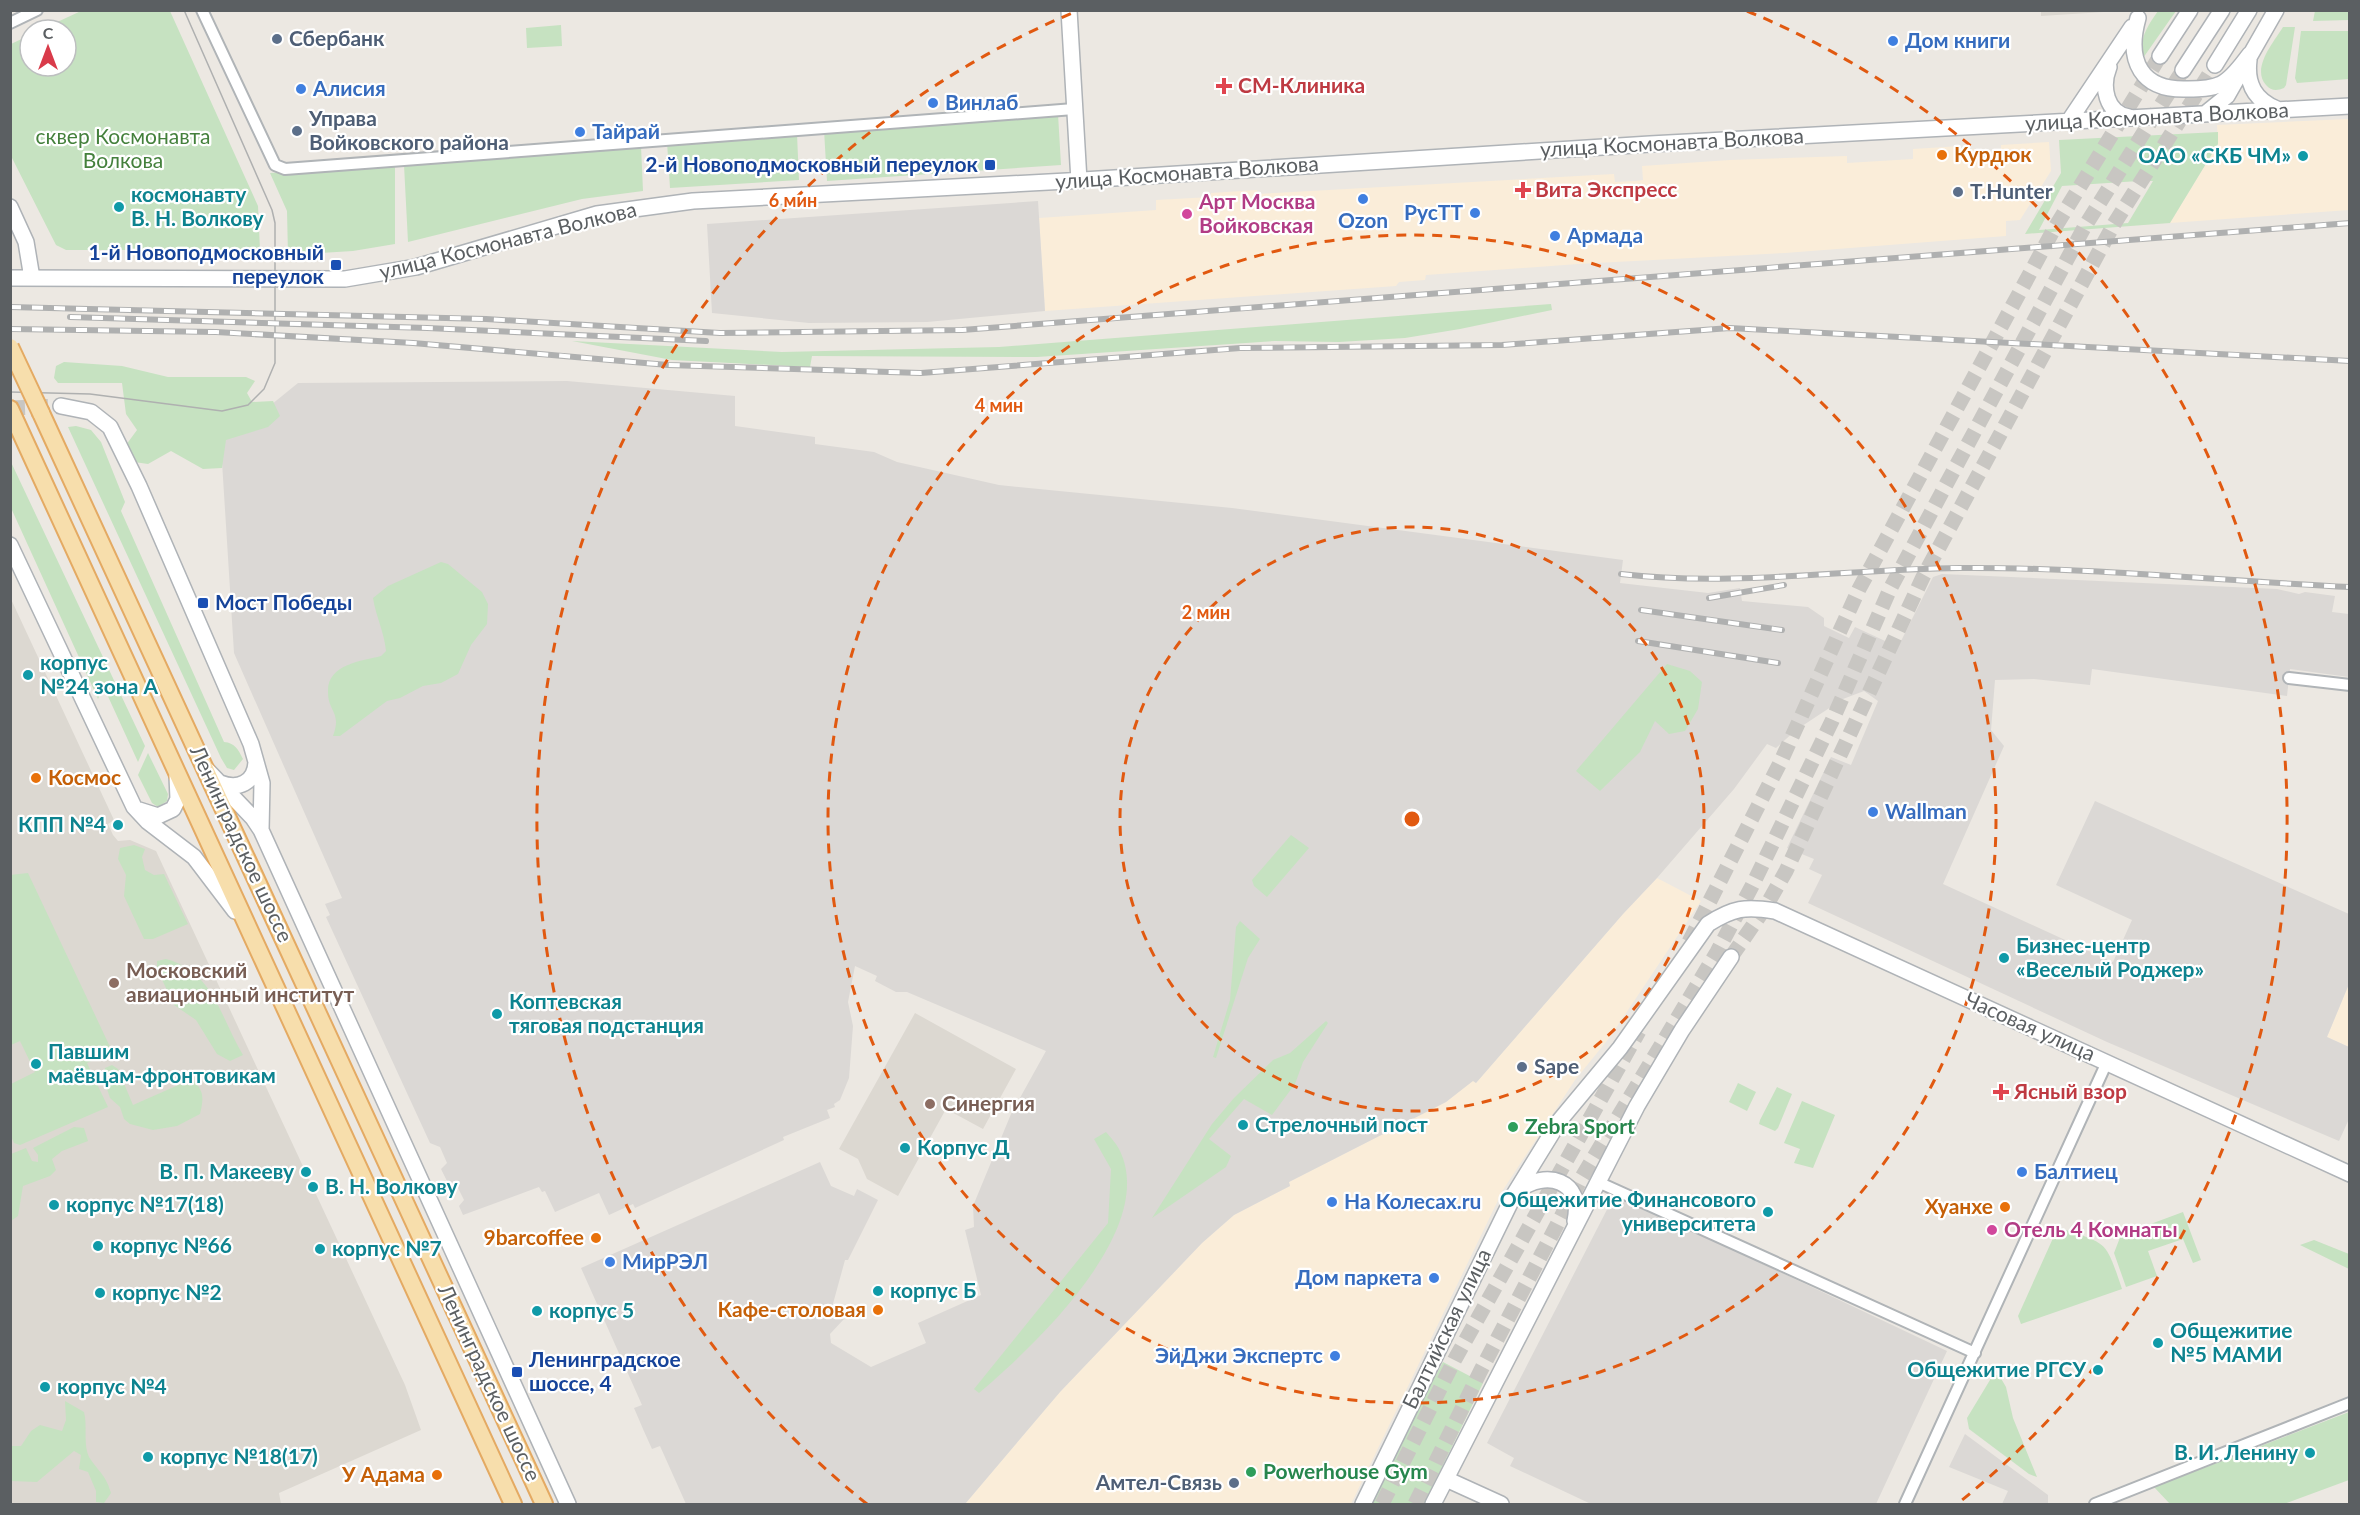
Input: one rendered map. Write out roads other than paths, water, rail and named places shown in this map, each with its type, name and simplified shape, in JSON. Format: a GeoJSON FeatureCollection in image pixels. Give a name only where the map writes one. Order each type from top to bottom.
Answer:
{"type":"FeatureCollection","features":[{"type":"Feature","properties":{"kind":"main road","name":"Ленинградское шоссе"},"geometry":{"type":"LineString","coordinates":[[10,347],[544,1504]]}},
{"type":"Feature","properties":{"kind":"main road","name":"Ленинградское шоссе"},"geometry":{"type":"LineString","coordinates":[[12,412],[513,1504]]}},
{"type":"Feature","properties":{"kind":"street"},"geometry":{"type":"LineString","coordinates":[[10,23],[36,10]]}},
{"type":"Feature","properties":{"kind":"street"},"geometry":{"type":"LineString","coordinates":[[202,10],[275,165],[285,169],[1074,109]]}},
{"type":"Feature","properties":{"kind":"street"},"geometry":{"type":"LineString","coordinates":[[1069,10],[1079,181]]}},
{"type":"Feature","properties":{"kind":"street"},"geometry":{"type":"LineString","coordinates":[[2160,56],[2190,10]]}},
{"type":"Feature","properties":{"kind":"street"},"geometry":{"type":"LineString","coordinates":[[2183,69],[2222,10]]}},
{"type":"Feature","properties":{"kind":"street"},"geometry":{"type":"LineString","coordinates":[[2215,65],[2248,10]]}},
{"type":"Feature","properties":{"kind":"street"},"geometry":{"type":"LineString","coordinates":[[2203,114],[2227,96],[2276,10]]}},
{"type":"Feature","properties":{"kind":"street"},"geometry":{"type":"LineString","coordinates":[[2140,14],[2133,46],[2139,68],[2156,84],[2169,89],[2208,88],[2223,83],[2250,54]]}},
{"type":"Feature","properties":{"kind":"street"},"geometry":{"type":"LineString","coordinates":[[2069,122],[2140,14]]}},
{"type":"Feature","properties":{"kind":"street"},"geometry":{"type":"LineString","coordinates":[[2250,54],[2248,68],[2252,88],[2262,101],[2278,110]]}},
{"type":"Feature","properties":{"kind":"street"},"geometry":{"type":"LineString","coordinates":[[2110,62],[2106,76],[2110,107],[2116,113],[2135,118]]}},
{"type":"Feature","properties":{"kind":"street","name":"улица Космонавта Волкова"},"geometry":{"type":"LineString","coordinates":[[10,278],[345,279],[416,267],[562,223],[652,205],[1079,181],[1610,146],[2349,106]]}},
{"type":"Feature","properties":{"kind":"street"},"geometry":{"type":"LineString","coordinates":[[10,207],[29,251],[32,278]]}},
{"type":"Feature","properties":{"kind":"street"},"geometry":{"type":"LineString","coordinates":[[61,406],[91,412],[110,427],[139,486],[254,753],[262,783],[261,831]]}},
{"type":"Feature","properties":{"kind":"street"},"geometry":{"type":"LineString","coordinates":[[10,545],[134,807],[147,821],[194,857],[255,940]]}},
{"type":"Feature","properties":{"kind":"street"},"geometry":{"type":"LineString","coordinates":[[2289,678],[2349,685]]}},
{"type":"Feature","properties":{"kind":"street"},"geometry":{"type":"LineString","coordinates":[[220,783],[236,787],[251,779],[256,768],[254,753]]}},
{"type":"Feature","properties":{"kind":"street"},"geometry":{"type":"LineString","coordinates":[[134,807],[158,816],[173,809],[178,799],[177,770]]}},
{"type":"Feature","properties":{"kind":"street"},"geometry":{"type":"LineString","coordinates":[[207,770],[261,831],[568,1504]]}},
{"type":"Feature","properties":{"kind":"street","name":"Балтийская улица"},"geometry":{"type":"LineString","coordinates":[[1363,1504],[1515,1193],[1560,1120],[1620,1048],[1708,924],[1729,910],[1754,907],[1775,911]]}},
{"type":"Feature","properties":{"kind":"street","name":"Часовая улица"},"geometry":{"type":"LineString","coordinates":[[1775,911],[2349,1174]]}},
{"type":"Feature","properties":{"kind":"street"},"geometry":{"type":"LineString","coordinates":[[1433,1504],[1637,1106],[1682,1030],[1731,957]]}},
{"type":"Feature","properties":{"kind":"street"},"geometry":{"type":"LineString","coordinates":[[1905,1504],[2107,1062]]}},
{"type":"Feature","properties":{"kind":"street"},"geometry":{"type":"LineString","coordinates":[[1515,1193],[1529,1182],[1541,1179],[1553,1179],[1565,1185],[1577,1203],[1574,1229]]}},
{"type":"Feature","properties":{"kind":"street"},"geometry":{"type":"LineString","coordinates":[[1598,1182],[1974,1353]]}},
{"type":"Feature","properties":{"kind":"street"},"geometry":{"type":"LineString","coordinates":[[2095,1504],[2349,1403]]}},
{"type":"Feature","properties":{"kind":"street"},"geometry":{"type":"LineString","coordinates":[[533,1479],[550,1504]]}},
{"type":"Feature","properties":{"kind":"street"},"geometry":{"type":"LineString","coordinates":[[1446,1479],[1501,1504]]}},
{"type":"Feature","properties":{"kind":"tunnel"},"geometry":{"type":"LineString","coordinates":[[1689,942],[1781,761],[1859,589],[2054,229],[2160,56]]}},
{"type":"Feature","properties":{"kind":"tunnel"},"geometry":{"type":"LineString","coordinates":[[1731,957],[1765,908],[1786,871],[1923,577],[2114,224],[2215,65]]}},
{"type":"Feature","properties":{"kind":"tunnel"},"geometry":{"type":"LineString","coordinates":[[1415,1504],[1480,1372],[1582,1177],[1717,952],[1752,886],[1832,721],[1890,589],[2085,226],[2183,70]]}},
{"type":"Feature","properties":{"kind":"tunnel"},"geometry":{"type":"LineString","coordinates":[[10,408],[61,406]]}},
{"type":"Feature","properties":{"kind":"tunnel"},"geometry":{"type":"LineString","coordinates":[[1382,1504],[1455,1359],[1639,1031]]}},
{"type":"Feature","properties":{"kind":"tram line"},"geometry":{"type":"LineString","coordinates":[[10,392],[90,394],[222,411],[248,405],[264,389],[275,363],[275,223],[272,210],[184,10]]}},
{"type":"Feature","properties":{"kind":"railway"},"geometry":{"type":"LineString","coordinates":[[10,307],[486,319],[720,333],[962,330],[2350,223]]}},
{"type":"Feature","properties":{"kind":"railway"},"geometry":{"type":"LineString","coordinates":[[70,317],[427,328],[706,341]]}},
{"type":"Feature","properties":{"kind":"railway"},"geometry":{"type":"LineString","coordinates":[[10,329],[216,332],[413,343],[668,365],[921,373],[1240,348],[1502,345],[1730,328],[2350,361]]}},
{"type":"Feature","properties":{"kind":"railway"},"geometry":{"type":"LineString","coordinates":[[1621,574],[1706,579],[1917,569],[2009,568],[2350,587]]}},
{"type":"Feature","properties":{"kind":"railway"},"geometry":{"type":"LineString","coordinates":[[1709,598],[1784,585]]}},
{"type":"Feature","properties":{"kind":"railway"},"geometry":{"type":"LineString","coordinates":[[1641,610],[1782,630]]}},
{"type":"Feature","properties":{"kind":"railway"},"geometry":{"type":"LineString","coordinates":[[1638,641],[1778,663]]}},
{"type":"Feature","properties":{"kind":"place","name":"Сбербанк"},"geometry":{"type":"Point","coordinates":[277,39]}},
{"type":"Feature","properties":{"kind":"place","name":"Дом книги"},"geometry":{"type":"Point","coordinates":[1893,41]}},
{"type":"Feature","properties":{"kind":"place","name":"СМ-Клиника"},"geometry":{"type":"Point","coordinates":[1224,86]}},
{"type":"Feature","properties":{"kind":"place","name":"Алисия"},"geometry":{"type":"Point","coordinates":[301,89]}},
{"type":"Feature","properties":{"kind":"place","name":"Винлаб"},"geometry":{"type":"Point","coordinates":[933,103]}},
{"type":"Feature","properties":{"kind":"place","name":"Управа Войковского района"},"geometry":{"type":"Point","coordinates":[297,131]}},
{"type":"Feature","properties":{"kind":"place","name":"Тайрай"},"geometry":{"type":"Point","coordinates":[580,132]}},
{"type":"Feature","properties":{"kind":"place","name":"Курдюк"},"geometry":{"type":"Point","coordinates":[1942,155]}},
{"type":"Feature","properties":{"kind":"place","name":"ОАО «СКБ ЧМ»"},"geometry":{"type":"Point","coordinates":[2303,156]}},
{"type":"Feature","properties":{"kind":"place","name":"2-й Новоподмосковный переулок"},"geometry":{"type":"Point","coordinates":[990,165]}},
{"type":"Feature","properties":{"kind":"place","name":"Вита Экспресс"},"geometry":{"type":"Point","coordinates":[1523,190]}},
{"type":"Feature","properties":{"kind":"place","name":"T.Hunter"},"geometry":{"type":"Point","coordinates":[1958,192]}},
{"type":"Feature","properties":{"kind":"place","name":"Ozon"},"geometry":{"type":"Point","coordinates":[1363,199]}},
{"type":"Feature","properties":{"kind":"place","name":"космонавту В. Н. Волкову"},"geometry":{"type":"Point","coordinates":[119,207]}},
{"type":"Feature","properties":{"kind":"place","name":"РусТТ"},"geometry":{"type":"Point","coordinates":[1475,213]}},
{"type":"Feature","properties":{"kind":"place","name":"Арт Москва Войковская"},"geometry":{"type":"Point","coordinates":[1187,214]}},
{"type":"Feature","properties":{"kind":"place","name":"Армада"},"geometry":{"type":"Point","coordinates":[1555,236]}},
{"type":"Feature","properties":{"kind":"place","name":"1-й Новоподмосковный переулок"},"geometry":{"type":"Point","coordinates":[336,265]}},
{"type":"Feature","properties":{"kind":"place","name":"Мост Победы"},"geometry":{"type":"Point","coordinates":[203,603]}},
{"type":"Feature","properties":{"kind":"place","name":"корпус №24 зона А"},"geometry":{"type":"Point","coordinates":[28,675]}},
{"type":"Feature","properties":{"kind":"place","name":"Космос"},"geometry":{"type":"Point","coordinates":[36,778]}},
{"type":"Feature","properties":{"kind":"place","name":"Wallman"},"geometry":{"type":"Point","coordinates":[1873,812]}},
{"type":"Feature","properties":{"kind":"place","name":"КПП №4"},"geometry":{"type":"Point","coordinates":[118,825]}},
{"type":"Feature","properties":{"kind":"place","name":"Бизнес-центр «Веселый Роджер»"},"geometry":{"type":"Point","coordinates":[2004,958]}},
{"type":"Feature","properties":{"kind":"place","name":"Московский авиационный институт"},"geometry":{"type":"Point","coordinates":[114,983]}},
{"type":"Feature","properties":{"kind":"place","name":"Коптевская тяговая подстанция"},"geometry":{"type":"Point","coordinates":[497,1014]}},
{"type":"Feature","properties":{"kind":"place","name":"Павшим маёвцам-фронтовикам"},"geometry":{"type":"Point","coordinates":[36,1064]}},
{"type":"Feature","properties":{"kind":"place","name":"Sape"},"geometry":{"type":"Point","coordinates":[1522,1067]}},
{"type":"Feature","properties":{"kind":"place","name":"Ясный взор"},"geometry":{"type":"Point","coordinates":[2001,1092]}},
{"type":"Feature","properties":{"kind":"place","name":"Синергия"},"geometry":{"type":"Point","coordinates":[930,1104]}},
{"type":"Feature","properties":{"kind":"place","name":"Стрелочный пост"},"geometry":{"type":"Point","coordinates":[1243,1125]}},
{"type":"Feature","properties":{"kind":"place","name":"Zebra Sport"},"geometry":{"type":"Point","coordinates":[1513,1127]}},
{"type":"Feature","properties":{"kind":"place","name":"Корпус Д"},"geometry":{"type":"Point","coordinates":[905,1148]}},
{"type":"Feature","properties":{"kind":"place","name":"В. П. Макееву"},"geometry":{"type":"Point","coordinates":[306,1172]}},
{"type":"Feature","properties":{"kind":"place","name":"Балтиец"},"geometry":{"type":"Point","coordinates":[2022,1172]}},
{"type":"Feature","properties":{"kind":"place","name":"В. Н. Волкову"},"geometry":{"type":"Point","coordinates":[313,1187]}},
{"type":"Feature","properties":{"kind":"place","name":"На Колесах.ru"},"geometry":{"type":"Point","coordinates":[1332,1202]}},
{"type":"Feature","properties":{"kind":"place","name":"корпус №17(18)"},"geometry":{"type":"Point","coordinates":[54,1205]}},
{"type":"Feature","properties":{"kind":"place","name":"Хуанхе"},"geometry":{"type":"Point","coordinates":[2005,1207]}},
{"type":"Feature","properties":{"kind":"place","name":"Общежитие Финансового университета"},"geometry":{"type":"Point","coordinates":[1768,1212]}},
{"type":"Feature","properties":{"kind":"place","name":"Отель 4 Комнаты"},"geometry":{"type":"Point","coordinates":[1992,1230]}},
{"type":"Feature","properties":{"kind":"place","name":"9barcoffee"},"geometry":{"type":"Point","coordinates":[596,1238]}},
{"type":"Feature","properties":{"kind":"place","name":"корпус №66"},"geometry":{"type":"Point","coordinates":[98,1246]}},
{"type":"Feature","properties":{"kind":"place","name":"корпус №7"},"geometry":{"type":"Point","coordinates":[320,1249]}},
{"type":"Feature","properties":{"kind":"place","name":"МирРЭЛ"},"geometry":{"type":"Point","coordinates":[610,1262]}},
{"type":"Feature","properties":{"kind":"place","name":"Дом паркета"},"geometry":{"type":"Point","coordinates":[1434,1278]}},
{"type":"Feature","properties":{"kind":"place","name":"корпус Б"},"geometry":{"type":"Point","coordinates":[878,1291]}},
{"type":"Feature","properties":{"kind":"place","name":"корпус №2"},"geometry":{"type":"Point","coordinates":[100,1293]}},
{"type":"Feature","properties":{"kind":"place","name":"Кафе-столовая"},"geometry":{"type":"Point","coordinates":[878,1310]}},
{"type":"Feature","properties":{"kind":"place","name":"корпус 5"},"geometry":{"type":"Point","coordinates":[537,1311]}},
{"type":"Feature","properties":{"kind":"place","name":"Общежитие №5 МАМИ"},"geometry":{"type":"Point","coordinates":[2158,1343]}},
{"type":"Feature","properties":{"kind":"place","name":"ЭйДжи Экспертс"},"geometry":{"type":"Point","coordinates":[1335,1356]}},
{"type":"Feature","properties":{"kind":"place","name":"Общежитие РГСУ"},"geometry":{"type":"Point","coordinates":[2098,1370]}},
{"type":"Feature","properties":{"kind":"place","name":"Ленинградское шоссе, 4"},"geometry":{"type":"Point","coordinates":[517,1372]}},
{"type":"Feature","properties":{"kind":"place","name":"корпус №4"},"geometry":{"type":"Point","coordinates":[45,1387]}},
{"type":"Feature","properties":{"kind":"place","name":"В. И. Ленину"},"geometry":{"type":"Point","coordinates":[2310,1453]}},
{"type":"Feature","properties":{"kind":"place","name":"корпус №18(17)"},"geometry":{"type":"Point","coordinates":[148,1457]}},
{"type":"Feature","properties":{"kind":"place","name":"Powerhouse Gym"},"geometry":{"type":"Point","coordinates":[1251,1472]}},
{"type":"Feature","properties":{"kind":"place","name":"У Адама"},"geometry":{"type":"Point","coordinates":[437,1475]}},
{"type":"Feature","properties":{"kind":"place","name":"Амтел-Связь"},"geometry":{"type":"Point","coordinates":[1234,1483]}},
{"type":"Feature","properties":{"kind":"park label","name":"сквер Космонавта Волкова"},"geometry":{"type":"Point","coordinates":[123,149]}}]}
